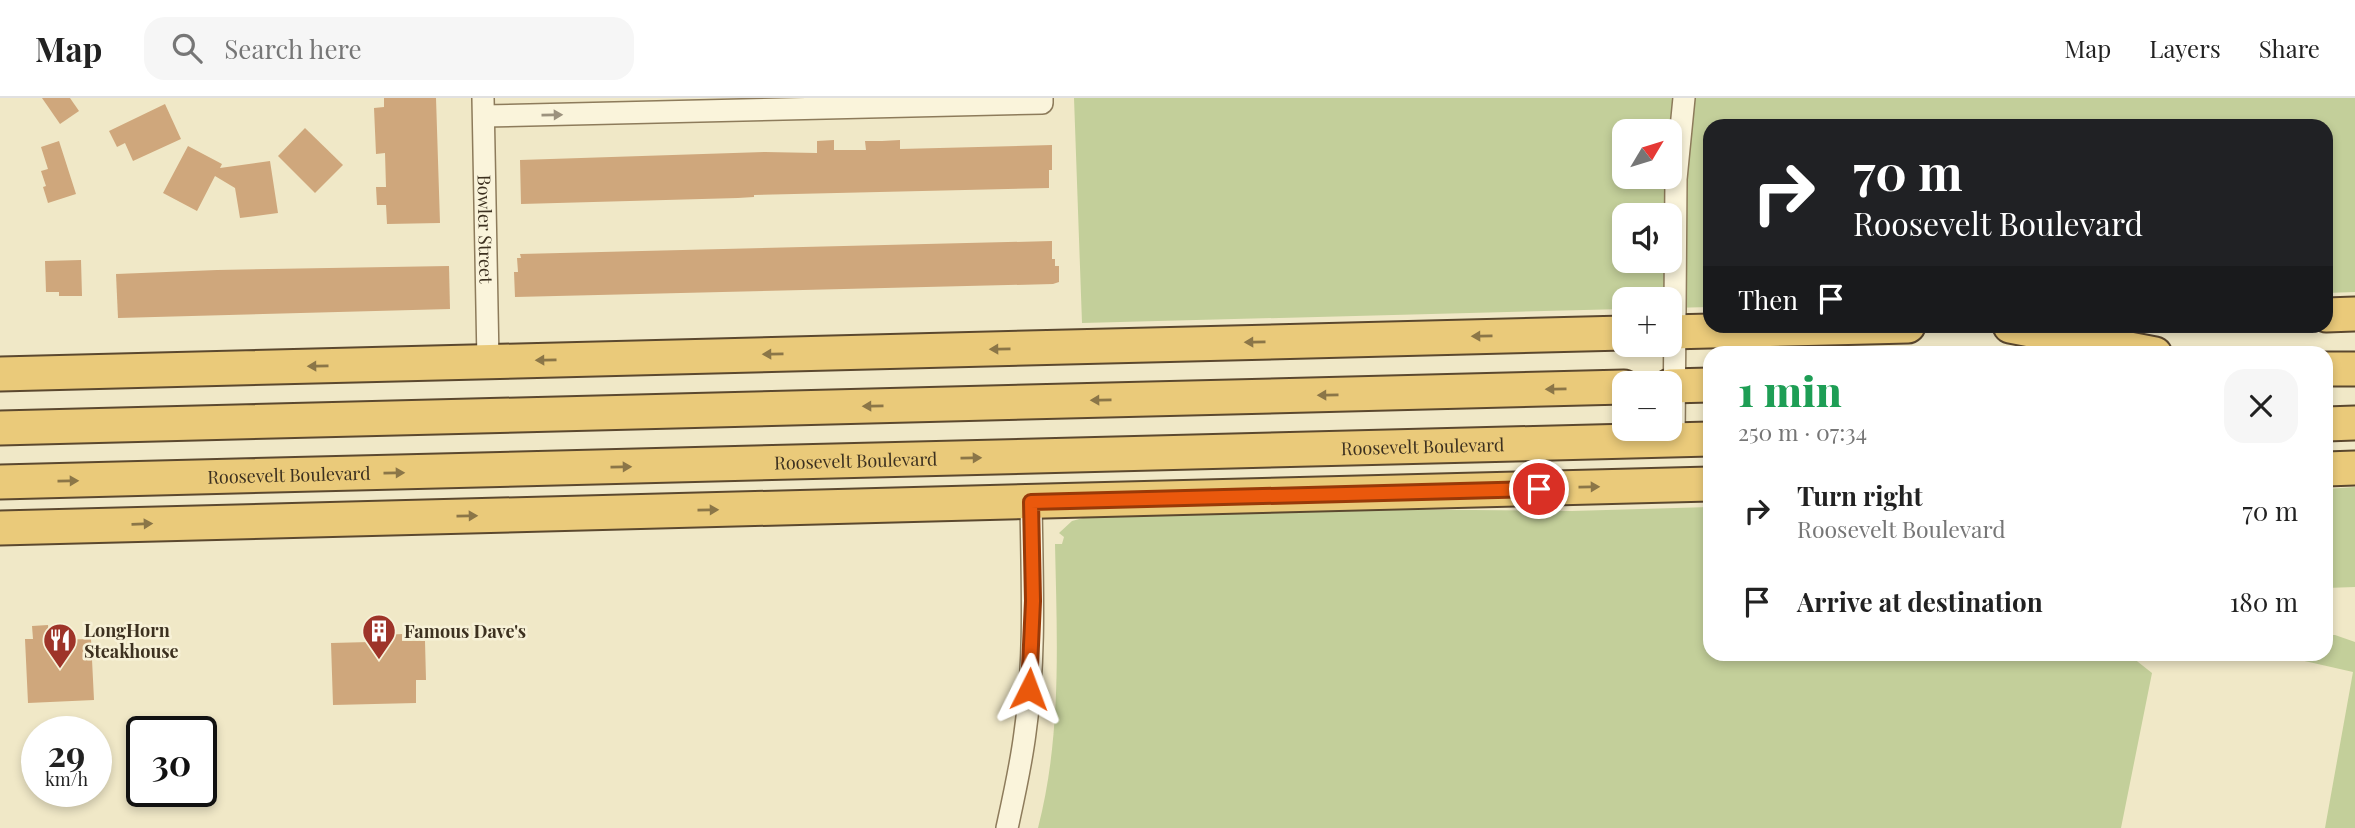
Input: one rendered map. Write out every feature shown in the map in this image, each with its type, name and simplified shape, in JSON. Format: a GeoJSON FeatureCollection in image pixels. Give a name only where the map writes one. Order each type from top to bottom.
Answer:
{"type":"FeatureCollection","features":[{"type":"Feature","properties":{"kind":"highway"},"geometry":{"type":"LineString","coordinates":[[2333,315],[2355,314]]}},
{"type":"Feature","properties":{"kind":"highway"},"geometry":{"type":"LineString","coordinates":[[1682,332],[1703,331]]}},
{"type":"Feature","properties":{"kind":"highway"},"geometry":{"type":"LineString","coordinates":[[0,374],[1612,333]]}},
{"type":"Feature","properties":{"kind":"highway"},"geometry":{"type":"LineString","coordinates":[[2046,333],[2114,346]]}},
{"type":"Feature","properties":{"kind":"highway"},"geometry":{"type":"LineString","coordinates":[[2333,369],[2355,369]]}},
{"type":"Feature","properties":{"kind":"highway"},"geometry":{"type":"LineString","coordinates":[[1682,386],[1703,385]]}},
{"type":"Feature","properties":{"kind":"highway"},"geometry":{"type":"LineString","coordinates":[[0,428],[1612,387]]}},
{"type":"Feature","properties":{"kind":"highway"},"geometry":{"type":"LineString","coordinates":[[2333,424],[2355,423]]}},
{"type":"Feature","properties":{"kind":"highway","name":"Roosevelt Boulevard"},"geometry":{"type":"LineString","coordinates":[[1682,440],[1703,439]]}},
{"type":"Feature","properties":{"kind":"highway","name":"Roosevelt Boulevard"},"geometry":{"type":"LineString","coordinates":[[0,482],[1634,441]]}},
{"type":"Feature","properties":{"kind":"highway"},"geometry":{"type":"LineString","coordinates":[[2333,469],[2355,468]]}},
{"type":"Feature","properties":{"kind":"highway"},"geometry":{"type":"LineString","coordinates":[[166,478],[365,518]]}},
{"type":"Feature","properties":{"kind":"highway"},"geometry":{"type":"LineString","coordinates":[[0,528],[1703,484]]}},
{"type":"Feature","properties":{"kind":"street"},"geometry":{"type":"LineString","coordinates":[[483,107],[1042,103],[1042,98]]}},
{"type":"Feature","properties":{"kind":"street"},"geometry":{"type":"LineString","coordinates":[[1674,287],[1676,179],[1684,98]]}},
{"type":"Feature","properties":{"kind":"street","name":"Bowler Street"},"geometry":{"type":"LineString","coordinates":[[483,107],[488,361]]}},
{"type":"Feature","properties":{"kind":"street"},"geometry":{"type":"LineString","coordinates":[[1007,828],[1026,731],[1033,601],[1031,502]]}},
{"type":"Feature","properties":{"kind":"green space"},"geometry":{"type":"Polygon","coordinates":[[[1074,98],[2355,98],[2355,292],[2333,293],[2333,119],[1703,119],[1703,307],[1682,308],[1682,287],[1612,287],[1612,309],[1082,323],[1074,98]]]}},
{"type":"Feature","properties":{"kind":"green space"},"geometry":{"type":"Polygon","coordinates":[[[2355,487],[2355,587],[2333,588],[2333,489],[2355,487]]]}},
{"type":"Feature","properties":{"kind":"green space"},"geometry":{"type":"Polygon","coordinates":[[[1703,507],[1703,661],[2137,661],[2152,673],[2121,828],[1038,828],[1046,793],[1054,722],[1057,651],[1055,544],[1062,544],[1064,537],[1059,533],[1072,521],[1094,515],[1367,509],[1572,511],[1703,507]]]}},
{"type":"Feature","properties":{"kind":"green space"},"geometry":{"type":"Polygon","coordinates":[[[2333,635],[2355,642],[2355,828],[2325,828],[2353,672],[2305,661],[2333,661],[2333,635]]]}},
{"type":"Feature","properties":{"kind":"building"},"geometry":{"type":"Polygon","coordinates":[[[42,98],[70,98],[79,111],[60,124],[42,98]]]}},
{"type":"Feature","properties":{"kind":"building"},"geometry":{"type":"Polygon","coordinates":[[[384,98],[436,98],[440,223],[387,224],[386,205],[377,205],[376,187],[386,187],[385,153],[376,154],[374,108],[384,107],[384,98]]]}},
{"type":"Feature","properties":{"kind":"building"},"geometry":{"type":"Polygon","coordinates":[[[165,104],[181,139],[133,161],[125,143],[117,147],[109,131],[165,104]]]}},
{"type":"Feature","properties":{"kind":"building"},"geometry":{"type":"Polygon","coordinates":[[[305,128],[343,165],[315,193],[278,156],[305,128]]]}},
{"type":"Feature","properties":{"kind":"building"},"geometry":{"type":"Polygon","coordinates":[[[834,140],[834,150],[866,150],[865,141],[900,140],[900,149],[1052,145],[1049,188],[521,204],[520,160],[765,152],[817,153],[817,141],[834,140]]]}},
{"type":"Feature","properties":{"kind":"building"},"geometry":{"type":"Polygon","coordinates":[[[59,141],[76,194],[48,203],[41,171],[48,169],[41,147],[59,141]]]}},
{"type":"Feature","properties":{"kind":"building"},"geometry":{"type":"Polygon","coordinates":[[[188,146],[222,164],[220,168],[270,161],[278,213],[240,218],[235,188],[215,176],[197,211],[163,193],[188,146]]]}},
{"type":"Feature","properties":{"kind":"building"},"geometry":{"type":"Polygon","coordinates":[[[1052,241],[1052,259],[1055,259],[1055,266],[1059,266],[1059,282],[1053,284],[515,297],[514,272],[518,272],[517,258],[521,258],[520,254],[1052,241]]]}},
{"type":"Feature","properties":{"kind":"building"},"geometry":{"type":"Polygon","coordinates":[[[81,260],[82,296],[59,296],[59,292],[46,292],[45,261],[81,260]]]}},
{"type":"Feature","properties":{"kind":"building"},"geometry":{"type":"Polygon","coordinates":[[[449,266],[450,309],[118,318],[116,274],[449,266]]]}},
{"type":"Feature","properties":{"kind":"building","name":"Famous Dave's"},"geometry":{"type":"Polygon","coordinates":[[[369,622],[384,622],[385,635],[402,634],[402,641],[425,641],[426,680],[416,680],[416,703],[333,705],[331,643],[370,642],[369,622]]]}},
{"type":"Feature","properties":{"kind":"building","name":"LongHorn Steakhouse"},"geometry":{"type":"Polygon","coordinates":[[[48,625],[49,640],[91,639],[94,700],[28,703],[25,639],[33,639],[32,626],[48,625]]]}},
{"type":"Feature","properties":{"kind":"place","name":"Famous Dave's"},"geometry":{"type":"Point","coordinates":[379,661]}},
{"type":"Feature","properties":{"kind":"place","name":"LongHorn Steakhouse"},"geometry":{"type":"Point","coordinates":[60,670]}},
{"type":"Feature","properties":{"kind":"route"},"geometry":{"type":"LineString","coordinates":[[1029,689],[1033,601],[1031,502],[1539,489]]}}]}
